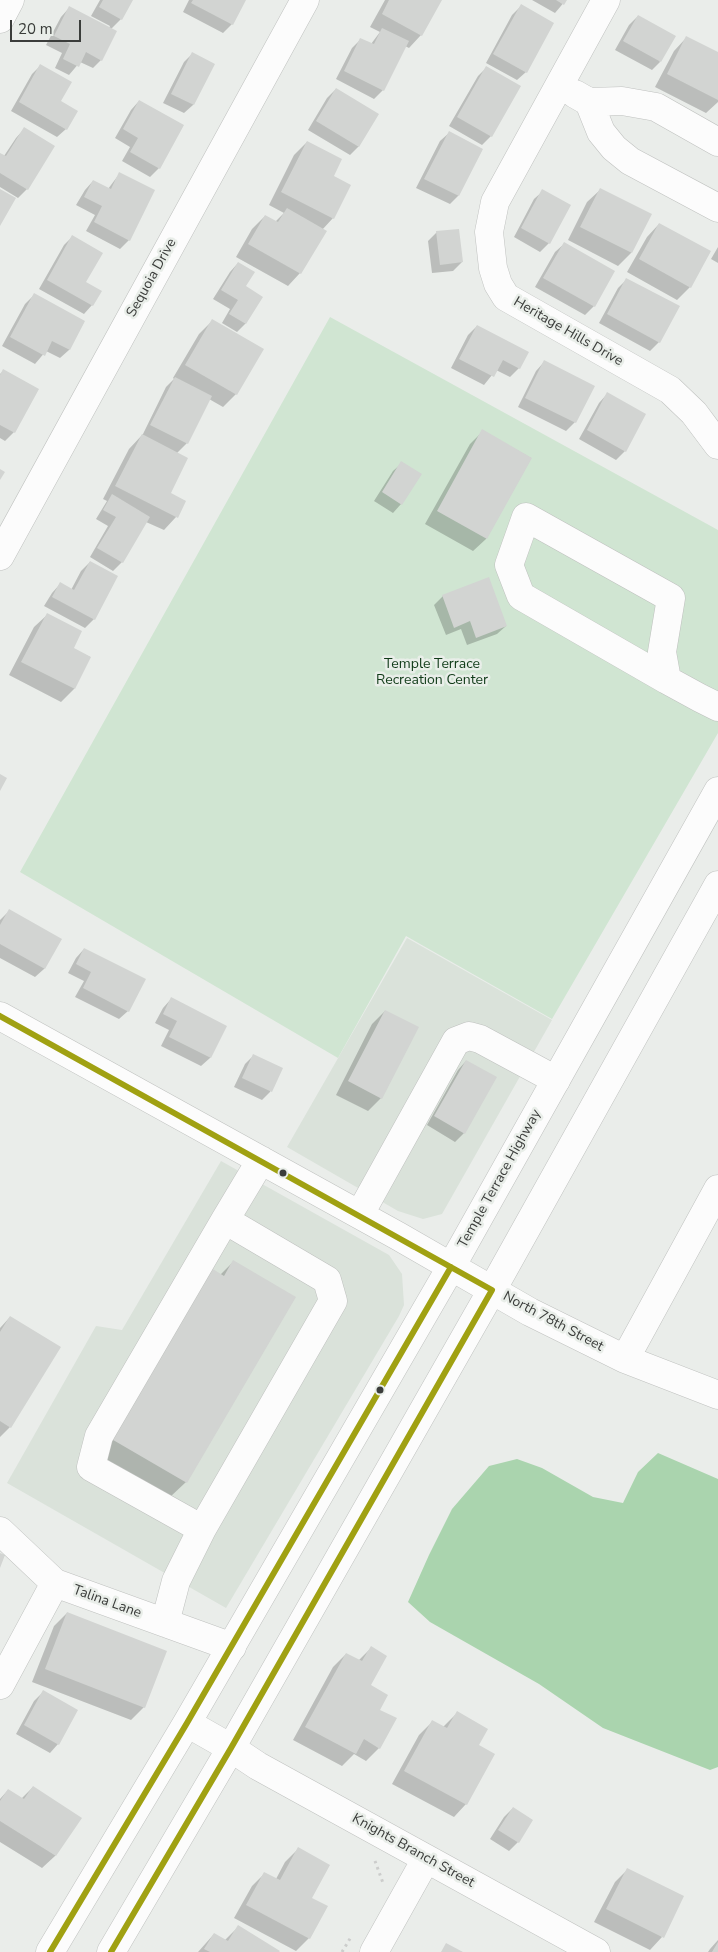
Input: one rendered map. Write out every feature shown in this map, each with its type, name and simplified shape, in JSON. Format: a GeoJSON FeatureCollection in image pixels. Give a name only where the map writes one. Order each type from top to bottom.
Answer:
{"type":"FeatureCollection","features":[{"type":"Feature","properties":{"kind":"street"},"geometry":{"type":"LineString","coordinates":[[0,19],[10,0]]}},
{"type":"Feature","properties":{"kind":"street","name":"Sequoia Drive"},"geometry":{"type":"LineString","coordinates":[[0,556],[305,0]]}},
{"type":"Feature","properties":{"kind":"street","name":"Heritage Hills Drive"},"geometry":{"type":"LineString","coordinates":[[606,0],[495,202],[491,216],[490,250],[498,284],[506,297],[518,306],[670,390],[694,413],[718,445]]}},
{"type":"Feature","properties":{"kind":"street"},"geometry":{"type":"LineString","coordinates":[[558,85],[589,102],[622,101],[656,107],[718,142]]}},
{"type":"Feature","properties":{"kind":"street"},"geometry":{"type":"LineString","coordinates":[[589,102],[601,132],[614,148],[630,161],[718,208]]}},
{"type":"Feature","properties":{"kind":"street"},"geometry":{"type":"LineString","coordinates":[[667,680],[662,652],[671,598],[526,517],[509,565],[522,596],[667,680],[718,707]]}},
{"type":"Feature","properties":{"kind":"street","name":"Temple Terrace Highway"},"geometry":{"type":"LineString","coordinates":[[50,1952],[187,1723],[451,1267],[718,791]]}},
{"type":"Feature","properties":{"kind":"street"},"geometry":{"type":"LineString","coordinates":[[111,1952],[231,1748],[492,1290],[718,885]]}},
{"type":"Feature","properties":{"kind":"street","name":"North 78th Street"},"geometry":{"type":"LineString","coordinates":[[0,1016],[360,1214],[530,1312],[625,1359],[718,1395]]}},
{"type":"Feature","properties":{"kind":"street"},"geometry":{"type":"LineString","coordinates":[[360,1214],[456,1041],[469,1036],[480,1039],[556,1080]]}},
{"type":"Feature","properties":{"kind":"street"},"geometry":{"type":"LineString","coordinates":[[202,1529],[91,1467],[99,1436],[261,1160]]}},
{"type":"Feature","properties":{"kind":"street"},"geometry":{"type":"LineString","coordinates":[[625,1359],[718,1190]]}},
{"type":"Feature","properties":{"kind":"street"},"geometry":{"type":"LineString","coordinates":[[165,1623],[176,1580],[202,1529],[333,1301],[327,1280],[225,1220]]}},
{"type":"Feature","properties":{"kind":"street","name":"Talina Lane"},"geometry":{"type":"LineString","coordinates":[[0,1531],[55,1583],[232,1646]]}},
{"type":"Feature","properties":{"kind":"street"},"geometry":{"type":"LineString","coordinates":[[0,1685],[55,1583]]}},
{"type":"Feature","properties":{"kind":"street","name":"Knights Branch Street"},"geometry":{"type":"LineString","coordinates":[[187,1723],[258,1766],[596,1952]]}},
{"type":"Feature","properties":{"kind":"street"},"geometry":{"type":"LineString","coordinates":[[374,1952],[426,1858]]}},
{"type":"Feature","properties":{"kind":"path"},"geometry":{"type":"LineString","coordinates":[[372,1858],[376,1861],[383,1885]]}},
{"type":"Feature","properties":{"kind":"path"},"geometry":{"type":"LineString","coordinates":[[342,1952],[354,1930]]}},
{"type":"Feature","properties":{"kind":"shaded area"},"geometry":{"type":"Polygon","coordinates":[[[407,938],[552,1020],[442,1214],[423,1219],[398,1211],[287,1147],[407,938]]]}},
{"type":"Feature","properties":{"kind":"shaded area"},"geometry":{"type":"Polygon","coordinates":[[[221,1161],[389,1255],[402,1274],[404,1305],[226,1608],[7,1483],[96,1326],[122,1330],[221,1161]]]}},
{"type":"Feature","properties":{"kind":"shaded area"},"geometry":{"type":"Polygon","coordinates":[[[658,1453],[718,1479],[718,1767],[710,1770],[603,1728],[539,1684],[430,1622],[408,1602],[452,1509],[489,1466],[517,1459],[542,1468],[593,1497],[623,1503],[638,1472],[658,1453]]]}},
{"type":"Feature","properties":{"kind":"green space","name":"Temple Terrace Recreation Center"},"geometry":{"type":"Polygon","coordinates":[[[330,317],[718,530],[718,733],[552,1019],[406,936],[338,1058],[20,872],[330,317]]]}},
{"type":"Feature","properties":{"kind":"building"},"geometry":{"type":"Polygon","coordinates":[[[103,0],[133,0],[122,20],[99,7],[103,0]]]}},
{"type":"Feature","properties":{"kind":"building"},"geometry":{"type":"Polygon","coordinates":[[[193,0],[246,0],[233,25],[191,3],[193,0]]]}},
{"type":"Feature","properties":{"kind":"building"},"geometry":{"type":"Polygon","coordinates":[[[389,0],[442,0],[422,36],[382,14],[389,0]]]}},
{"type":"Feature","properties":{"kind":"building"},"geometry":{"type":"Polygon","coordinates":[[[556,0],[567,0],[564,5],[556,0]]]}},
{"type":"Feature","properties":{"kind":"building"},"geometry":{"type":"Polygon","coordinates":[[[521,4],[554,23],[527,73],[493,54],[521,4]]]}},
{"type":"Feature","properties":{"kind":"building"},"geometry":{"type":"Polygon","coordinates":[[[69,6],[117,31],[102,61],[86,52],[79,67],[63,59],[70,44],[54,36],[69,6]]]}},
{"type":"Feature","properties":{"kind":"building"},"geometry":{"type":"Polygon","coordinates":[[[638,15],[676,36],[661,62],[623,41],[638,15]]]}},
{"type":"Feature","properties":{"kind":"building"},"geometry":{"type":"Polygon","coordinates":[[[382,28],[409,41],[384,91],[344,71],[360,38],[374,44],[382,28]]]}},
{"type":"Feature","properties":{"kind":"building"},"geometry":{"type":"Polygon","coordinates":[[[686,36],[718,52],[718,100],[667,74],[686,36]]]}},
{"type":"Feature","properties":{"kind":"building"},"geometry":{"type":"Polygon","coordinates":[[[192,52],[215,64],[194,105],[171,94],[192,52]]]}},
{"type":"Feature","properties":{"kind":"building"},"geometry":{"type":"Polygon","coordinates":[[[40,64],[72,82],[61,101],[78,111],[67,130],[19,102],[40,64]]]}},
{"type":"Feature","properties":{"kind":"building"},"geometry":{"type":"Polygon","coordinates":[[[486,66],[521,86],[492,137],[457,117],[486,66]]]}},
{"type":"Feature","properties":{"kind":"building"},"geometry":{"type":"Polygon","coordinates":[[[336,88],[379,114],[359,147],[316,121],[336,88]]]}},
{"type":"Feature","properties":{"kind":"building"},"geometry":{"type":"Polygon","coordinates":[[[139,100],[184,125],[160,169],[130,152],[138,138],[123,129],[139,100]]]}},
{"type":"Feature","properties":{"kind":"building"},"geometry":{"type":"Polygon","coordinates":[[[24,127],[55,146],[28,190],[0,173],[0,153],[6,156],[24,127]]]}},
{"type":"Feature","properties":{"kind":"building"},"geometry":{"type":"Polygon","coordinates":[[[449,131],[483,149],[459,196],[424,179],[449,131]]]}},
{"type":"Feature","properties":{"kind":"building"},"geometry":{"type":"Polygon","coordinates":[[[307,141],[342,159],[334,176],[351,185],[334,219],[281,192],[307,141]]]}},
{"type":"Feature","properties":{"kind":"building"},"geometry":{"type":"Polygon","coordinates":[[[119,172],[155,190],[130,241],[94,222],[102,206],[84,197],[93,180],[111,189],[119,172]]]}},
{"type":"Feature","properties":{"kind":"building"},"geometry":{"type":"Polygon","coordinates":[[[600,188],[652,214],[632,253],[580,227],[600,188]]]}},
{"type":"Feature","properties":{"kind":"building"},"geometry":{"type":"Polygon","coordinates":[[[0,189],[16,198],[0,226],[0,189]]]}},
{"type":"Feature","properties":{"kind":"building"},"geometry":{"type":"Polygon","coordinates":[[[542,189],[571,205],[550,244],[521,228],[542,189]]]}},
{"type":"Feature","properties":{"kind":"building"},"geometry":{"type":"Polygon","coordinates":[[[287,208],[327,231],[301,274],[248,244],[265,215],[278,222],[287,208]]]}},
{"type":"Feature","properties":{"kind":"building"},"geometry":{"type":"Polygon","coordinates":[[[659,223],[711,251],[691,288],[639,259],[659,223]]]}},
{"type":"Feature","properties":{"kind":"building"},"geometry":{"type":"Polygon","coordinates":[[[459,229],[463,262],[440,265],[436,231],[459,229]]]}},
{"type":"Feature","properties":{"kind":"building"},"geometry":{"type":"Polygon","coordinates":[[[72,235],[103,253],[86,282],[102,291],[93,306],[47,280],[72,235]]]}},
{"type":"Feature","properties":{"kind":"building"},"geometry":{"type":"Polygon","coordinates":[[[564,242],[615,271],[595,307],[543,278],[564,242]]]}},
{"type":"Feature","properties":{"kind":"building"},"geometry":{"type":"Polygon","coordinates":[[[238,262],[255,272],[246,286],[263,297],[246,324],[229,314],[238,300],[221,290],[238,262]]]}},
{"type":"Feature","properties":{"kind":"building"},"geometry":{"type":"Polygon","coordinates":[[[626,278],[680,306],[660,343],[607,314],[626,278]]]}},
{"type":"Feature","properties":{"kind":"building"},"geometry":{"type":"Polygon","coordinates":[[[34,293],[85,321],[70,350],[52,341],[45,356],[10,337],[34,293]]]}},
{"type":"Feature","properties":{"kind":"building"},"geometry":{"type":"Polygon","coordinates":[[[212,319],[264,349],[237,395],[185,365],[212,319]]]}},
{"type":"Feature","properties":{"kind":"building"},"geometry":{"type":"Polygon","coordinates":[[[477,325],[529,352],[520,369],[503,360],[494,377],[459,359],[477,325]]]}},
{"type":"Feature","properties":{"kind":"building"},"geometry":{"type":"Polygon","coordinates":[[[544,360],[595,386],[576,423],[525,398],[544,360]]]}},
{"type":"Feature","properties":{"kind":"building"},"geometry":{"type":"Polygon","coordinates":[[[3,369],[39,389],[15,433],[0,425],[0,375],[3,369]]]}},
{"type":"Feature","properties":{"kind":"building"},"geometry":{"type":"Polygon","coordinates":[[[175,377],[212,396],[188,444],[150,425],[175,377]]]}},
{"type":"Feature","properties":{"kind":"building"},"geometry":{"type":"Polygon","coordinates":[[[607,392],[646,414],[626,452],[587,430],[607,392]]]}},
{"type":"Feature","properties":{"kind":"building"},"geometry":{"type":"Polygon","coordinates":[[[482,429],[532,458],[487,539],[437,511],[482,429]]]}},
{"type":"Feature","properties":{"kind":"building"},"geometry":{"type":"Polygon","coordinates":[[[142,434],[188,458],[171,493],[186,501],[178,518],[115,486],[142,434]]]}},
{"type":"Feature","properties":{"kind":"building"},"geometry":{"type":"Polygon","coordinates":[[[401,461],[422,474],[402,505],[382,492],[401,461]]]}},
{"type":"Feature","properties":{"kind":"building"},"geometry":{"type":"Polygon","coordinates":[[[0,469],[5,472],[0,480],[0,469]]]}},
{"type":"Feature","properties":{"kind":"building"},"geometry":{"type":"Polygon","coordinates":[[[112,494],[150,517],[123,563],[97,548],[116,517],[103,510],[112,494]]]}},
{"type":"Feature","properties":{"kind":"building"},"geometry":{"type":"Polygon","coordinates":[[[90,561],[118,576],[95,620],[52,597],[60,582],[74,590],[90,561]]]}},
{"type":"Feature","properties":{"kind":"building"},"geometry":{"type":"Polygon","coordinates":[[[489,577],[507,626],[476,638],[470,621],[454,628],[442,595],[489,577]]]}},
{"type":"Feature","properties":{"kind":"building"},"geometry":{"type":"Polygon","coordinates":[[[47,613],[82,631],[74,648],[91,657],[75,689],[21,662],[47,613]]]}},
{"type":"Feature","properties":{"kind":"building"},"geometry":{"type":"Polygon","coordinates":[[[0,774],[7,778],[0,791],[0,774]]]}},
{"type":"Feature","properties":{"kind":"building"},"geometry":{"type":"Polygon","coordinates":[[[9,909],[62,939],[45,969],[0,944],[0,925],[9,909]]]}},
{"type":"Feature","properties":{"kind":"building"},"geometry":{"type":"Polygon","coordinates":[[[84,948],[146,979],[129,1012],[83,988],[91,972],[76,964],[84,948]]]}},
{"type":"Feature","properties":{"kind":"building"},"geometry":{"type":"Polygon","coordinates":[[[171,997],[227,1026],[211,1058],[169,1037],[177,1021],[163,1014],[171,997]]]}},
{"type":"Feature","properties":{"kind":"building"},"geometry":{"type":"Polygon","coordinates":[[[385,1010],[419,1027],[382,1099],[348,1081],[385,1010]]]}},
{"type":"Feature","properties":{"kind":"building"},"geometry":{"type":"Polygon","coordinates":[[[253,1054],[283,1068],[272,1092],[242,1078],[253,1054]]]}},
{"type":"Feature","properties":{"kind":"building"},"geometry":{"type":"Polygon","coordinates":[[[466,1060],[497,1077],[465,1134],[434,1116],[466,1060]]]}},
{"type":"Feature","properties":{"kind":"building"},"geometry":{"type":"Polygon","coordinates":[[[233,1260],[296,1297],[187,1483],[108,1437],[208,1266],[224,1276],[233,1260]]]}},
{"type":"Feature","properties":{"kind":"building"},"geometry":{"type":"Polygon","coordinates":[[[10,1316],[61,1347],[11,1428],[0,1421],[0,1332],[10,1316]]]}},
{"type":"Feature","properties":{"kind":"building"},"geometry":{"type":"Polygon","coordinates":[[[0,1553],[5,1555],[0,1568],[0,1553]]]}},
{"type":"Feature","properties":{"kind":"building"},"geometry":{"type":"Polygon","coordinates":[[[67,1612],[167,1651],[145,1708],[45,1669],[67,1612]]]}},
{"type":"Feature","properties":{"kind":"building"},"geometry":{"type":"Polygon","coordinates":[[[371,1646],[387,1656],[371,1685],[388,1695],[380,1710],[397,1718],[380,1749],[364,1739],[356,1754],[305,1727],[346,1653],[362,1661],[371,1646]]]}},
{"type":"Feature","properties":{"kind":"building"},"geometry":{"type":"Polygon","coordinates":[[[43,1690],[78,1710],[59,1745],[24,1725],[43,1690]]]}},
{"type":"Feature","properties":{"kind":"building"},"geometry":{"type":"Polygon","coordinates":[[[457,1711],[488,1729],[479,1745],[495,1754],[467,1805],[404,1771],[432,1720],[447,1728],[457,1711]]]}},
{"type":"Feature","properties":{"kind":"building"},"geometry":{"type":"Polygon","coordinates":[[[33,1786],[82,1818],[56,1856],[0,1821],[0,1801],[8,1789],[24,1799],[33,1786]]]}},
{"type":"Feature","properties":{"kind":"building"},"geometry":{"type":"Polygon","coordinates":[[[513,1807],[533,1820],[519,1843],[498,1830],[513,1807]]]}},
{"type":"Feature","properties":{"kind":"building"},"geometry":{"type":"Polygon","coordinates":[[[298,1847],[330,1865],[312,1898],[328,1906],[310,1939],[246,1905],[264,1872],[280,1880],[298,1847]]]}},
{"type":"Feature","properties":{"kind":"building"},"geometry":{"type":"Polygon","coordinates":[[[627,1868],[684,1896],[664,1938],[606,1909],[627,1868]]]}},
{"type":"Feature","properties":{"kind":"building"},"geometry":{"type":"Polygon","coordinates":[[[238,1925],[280,1951],[210,1952],[204,1949],[214,1933],[228,1941],[238,1925]]]}},
{"type":"Feature","properties":{"kind":"building"},"geometry":{"type":"Polygon","coordinates":[[[718,1942],[718,1952],[712,1952],[718,1942]]]}},
{"type":"Feature","properties":{"kind":"building"},"geometry":{"type":"Polygon","coordinates":[[[446,1943],[463,1952],[441,1952],[446,1943]]]}},
{"type":"Feature","properties":{"kind":"transit line"},"geometry":{"type":"LineString","coordinates":[[0,1016],[492,1290],[231,1748],[111,1952]]}},
{"type":"Feature","properties":{"kind":"transit line"},"geometry":{"type":"LineString","coordinates":[[50,1952],[187,1723],[451,1267]]}}]}
